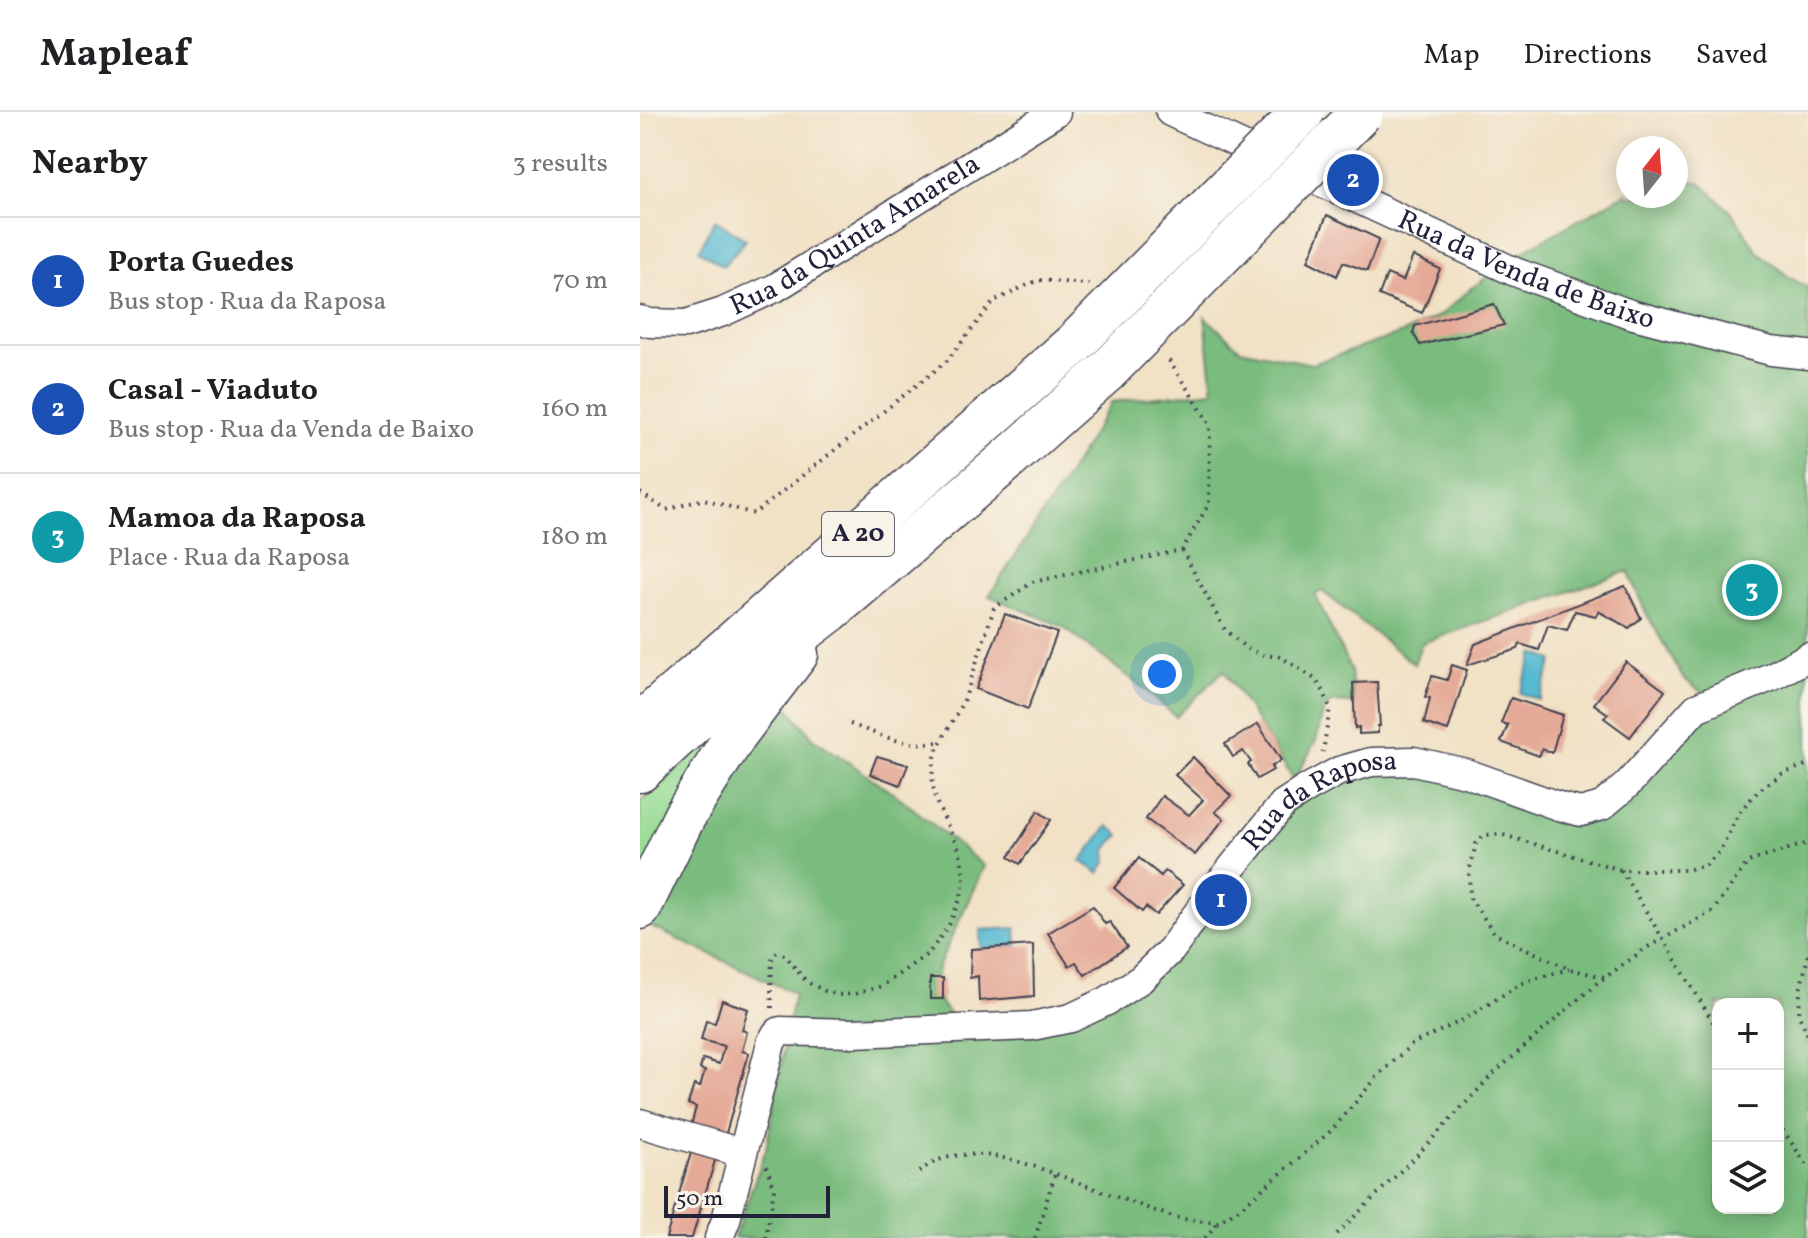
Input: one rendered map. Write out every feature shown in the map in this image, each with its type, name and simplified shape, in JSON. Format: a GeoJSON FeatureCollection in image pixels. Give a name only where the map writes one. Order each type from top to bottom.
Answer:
{"type":"FeatureCollection","features":[{"type":"Feature","properties":{"kind":"highway","name":"A 20"},"geometry":{"type":"LineString","coordinates":[[640,724],[1075,343],[1303,112]]}},
{"type":"Feature","properties":{"kind":"highway","name":"A 20"},"geometry":{"type":"LineString","coordinates":[[640,771],[739,681],[830,611],[1107,371],[1362,112]]}},
{"type":"Feature","properties":{"kind":"highway"},"geometry":{"type":"LineString","coordinates":[[640,908],[684,817],[736,734],[830,611]]}},
{"type":"Feature","properties":{"kind":"street","name":"Rua da Quinta Amarela"},"geometry":{"type":"LineString","coordinates":[[640,320],[686,324],[723,312],[775,288],[1056,112]]}},
{"type":"Feature","properties":{"kind":"street","name":"Rua da Venda de Baixo"},"geometry":{"type":"LineString","coordinates":[[1170,112],[1515,272],[1630,314],[1771,351],[1808,355]]}},
{"type":"Feature","properties":{"kind":"street","name":"Rua da Raposa"},"geometry":{"type":"LineString","coordinates":[[776,1034],[785,1029],[852,1033],[1032,1026],[1071,1018],[1107,1001],[1141,979],[1171,950],[1217,886],[1283,804],[1339,771],[1371,762],[1414,761],[1466,773],[1581,812],[1602,806],[1627,785],[1696,708],[1773,676],[1808,657]]}},
{"type":"Feature","properties":{"kind":"street"},"geometry":{"type":"LineString","coordinates":[[719,1238],[776,1034]]}},
{"type":"Feature","properties":{"kind":"street"},"geometry":{"type":"LineString","coordinates":[[640,1123],[742,1153]]}},
{"type":"Feature","properties":{"kind":"path"},"geometry":{"type":"LineString","coordinates":[[1182,550],[1225,630],[1246,648],[1263,655],[1281,657],[1315,679],[1324,692],[1330,708],[1324,749],[1308,788]]}},
{"type":"Feature","properties":{"kind":"path"},"geometry":{"type":"LineString","coordinates":[[776,1034],[771,991],[774,954],[778,952],[786,956],[802,977],[825,991],[839,995],[870,990],[882,986],[929,953],[949,925],[961,897],[963,867],[952,833],[937,803],[932,776],[941,741],[908,744],[850,724]]}},
{"type":"Feature","properties":{"kind":"path"},"geometry":{"type":"LineString","coordinates":[[1605,977],[1569,969],[1495,934],[1470,898],[1469,872],[1476,844],[1484,835],[1500,834],[1621,870],[1687,870],[1706,865],[1720,851],[1740,811],[1758,791],[1782,774],[1808,764]]}},
{"type":"Feature","properties":{"kind":"path"},"geometry":{"type":"LineString","coordinates":[[1337,1234],[1492,1075],[1605,977],[1713,911],[1748,862],[1808,843]]}},
{"type":"Feature","properties":{"kind":"path"},"geometry":{"type":"LineString","coordinates":[[1621,870],[1712,1020]]}},
{"type":"Feature","properties":{"kind":"path"},"geometry":{"type":"LineString","coordinates":[[1808,955],[1799,1004],[1799,1016],[1808,1035]]}},
{"type":"Feature","properties":{"kind":"path"},"geometry":{"type":"LineString","coordinates":[[1205,1238],[1218,1222],[1239,1209],[1332,1130],[1377,1077],[1412,1044],[1463,1020],[1524,982],[1569,969]]}},
{"type":"Feature","properties":{"kind":"path"},"geometry":{"type":"LineString","coordinates":[[1784,1132],[1808,1167]]}},
{"type":"Feature","properties":{"kind":"path"},"geometry":{"type":"LineString","coordinates":[[742,1153],[767,1165],[774,1189],[766,1238]]}},
{"type":"Feature","properties":{"kind":"path"},"geometry":{"type":"LineString","coordinates":[[919,1172],[928,1164],[946,1157],[966,1154],[1010,1160],[1031,1164],[1173,1217],[1218,1222]]}},
{"type":"Feature","properties":{"kind":"path"},"geometry":{"type":"LineString","coordinates":[[1035,1238],[1055,1174]]}},
{"type":"Feature","properties":{"kind":"green space"},"geometry":{"type":"Polygon","coordinates":[[[1688,181],[1700,182],[1732,213],[1758,252],[1808,288],[1808,1238],[734,1238],[766,1149],[794,993],[649,926],[694,823],[780,697],[813,738],[899,797],[984,866],[938,967],[935,995],[958,1026],[1119,1001],[1284,796],[1351,757],[1549,808],[1629,808],[1633,786],[1709,698],[1683,678],[1645,611],[1628,571],[1422,643],[1414,664],[1322,591],[1315,595],[1351,670],[1353,703],[1333,702],[1324,708],[1316,741],[1294,780],[1224,670],[1176,717],[1062,626],[989,596],[1112,402],[1213,391],[1205,317],[1240,349],[1312,364],[1403,333],[1441,315],[1473,287],[1532,246],[1616,199],[1616,208],[1688,208],[1688,181]]]}},
{"type":"Feature","properties":{"kind":"green space"},"geometry":{"type":"Polygon","coordinates":[[[720,731],[640,876],[640,803],[720,731]]]}},
{"type":"Feature","properties":{"kind":"water"},"geometry":{"type":"Polygon","coordinates":[[[715,220],[746,240],[723,266],[699,250],[715,220]]]}},
{"type":"Feature","properties":{"kind":"water"},"geometry":{"type":"Polygon","coordinates":[[[1534,653],[1553,660],[1539,700],[1520,693],[1534,653]]]}},
{"type":"Feature","properties":{"kind":"water"},"geometry":{"type":"Polygon","coordinates":[[[1108,826],[1120,835],[1106,850],[1107,861],[1099,873],[1081,861],[1108,826]]]}},
{"type":"Feature","properties":{"kind":"water"},"geometry":{"type":"Polygon","coordinates":[[[1016,928],[1017,946],[981,949],[980,930],[1016,928]]]}},
{"type":"Feature","properties":{"kind":"building"},"geometry":{"type":"Polygon","coordinates":[[[1327,215],[1379,239],[1367,271],[1343,262],[1337,276],[1308,261],[1327,215]]]}},
{"type":"Feature","properties":{"kind":"building"},"geometry":{"type":"Polygon","coordinates":[[[1413,256],[1440,269],[1422,313],[1379,295],[1387,274],[1403,281],[1413,256]]]}},
{"type":"Feature","properties":{"kind":"building"},"geometry":{"type":"Polygon","coordinates":[[[1494,304],[1504,325],[1420,345],[1413,333],[1415,326],[1494,304]]]}},
{"type":"Feature","properties":{"kind":"building"},"geometry":{"type":"Polygon","coordinates":[[[1625,586],[1641,618],[1629,628],[1598,611],[1596,616],[1575,611],[1567,630],[1548,625],[1539,650],[1520,644],[1518,649],[1467,665],[1475,644],[1625,586]]]}},
{"type":"Feature","properties":{"kind":"building"},"geometry":{"type":"Polygon","coordinates":[[[1005,614],[1057,633],[1028,709],[976,689],[1005,614]]]}},
{"type":"Feature","properties":{"kind":"building"},"geometry":{"type":"Polygon","coordinates":[[[1626,662],[1665,691],[1630,737],[1604,718],[1608,714],[1594,704],[1626,662]]]}},
{"type":"Feature","properties":{"kind":"building"},"geometry":{"type":"Polygon","coordinates":[[[1452,665],[1467,670],[1448,731],[1424,723],[1430,698],[1425,697],[1432,676],[1447,680],[1452,665]]]}},
{"type":"Feature","properties":{"kind":"building"},"geometry":{"type":"Polygon","coordinates":[[[1377,682],[1378,733],[1359,734],[1359,727],[1355,728],[1353,683],[1377,682]]]}},
{"type":"Feature","properties":{"kind":"building"},"geometry":{"type":"Polygon","coordinates":[[[1511,698],[1563,715],[1552,753],[1542,749],[1539,756],[1501,742],[1508,725],[1501,723],[1511,698]]]}},
{"type":"Feature","properties":{"kind":"building"},"geometry":{"type":"Polygon","coordinates":[[[1258,724],[1281,760],[1271,767],[1273,770],[1257,779],[1243,751],[1233,757],[1225,744],[1258,724]]]}},
{"type":"Feature","properties":{"kind":"building"},"geometry":{"type":"Polygon","coordinates":[[[877,756],[908,765],[900,785],[870,774],[877,756]]]}},
{"type":"Feature","properties":{"kind":"building"},"geometry":{"type":"Polygon","coordinates":[[[1193,757],[1231,796],[1215,812],[1224,819],[1195,855],[1146,819],[1162,796],[1189,815],[1203,800],[1175,775],[1193,757]]]}},
{"type":"Feature","properties":{"kind":"building"},"geometry":{"type":"Polygon","coordinates":[[[1038,811],[1051,820],[1020,864],[1009,857],[1038,811]]]}},
{"type":"Feature","properties":{"kind":"building"},"geometry":{"type":"Polygon","coordinates":[[[1139,858],[1161,876],[1165,871],[1183,885],[1156,915],[1146,907],[1142,912],[1114,888],[1139,858]]]}},
{"type":"Feature","properties":{"kind":"building"},"geometry":{"type":"Polygon","coordinates":[[[1093,906],[1105,924],[1110,922],[1127,947],[1085,975],[1076,962],[1069,966],[1048,933],[1093,906]]]}},
{"type":"Feature","properties":{"kind":"building"},"geometry":{"type":"Polygon","coordinates":[[[1033,945],[1034,996],[979,1001],[978,976],[970,978],[971,949],[1033,945]]]}},
{"type":"Feature","properties":{"kind":"building"},"geometry":{"type":"Polygon","coordinates":[[[930,978],[943,978],[943,999],[930,999],[930,978]]]}},
{"type":"Feature","properties":{"kind":"building"},"geometry":{"type":"Polygon","coordinates":[[[722,1000],[748,1009],[742,1030],[747,1032],[742,1051],[749,1053],[724,1140],[690,1129],[696,1107],[688,1104],[694,1085],[700,1087],[705,1071],[700,1069],[703,1059],[719,1064],[724,1046],[701,1040],[706,1021],[715,1023],[722,1000]]]}},
{"type":"Feature","properties":{"kind":"building"},"geometry":{"type":"Polygon","coordinates":[[[693,1146],[717,1154],[692,1238],[666,1238],[693,1146]]]}},
{"type":"Feature","properties":{"kind":"place","name":"Casal - Viaduto"},"geometry":{"type":"Point","coordinates":[1353,180]}},
{"type":"Feature","properties":{"kind":"place","name":"Mamoa da Raposa"},"geometry":{"type":"Point","coordinates":[1752,590]}},
{"type":"Feature","properties":{"kind":"place","name":"Porta Guedes"},"geometry":{"type":"Point","coordinates":[1221,900]}}]}
